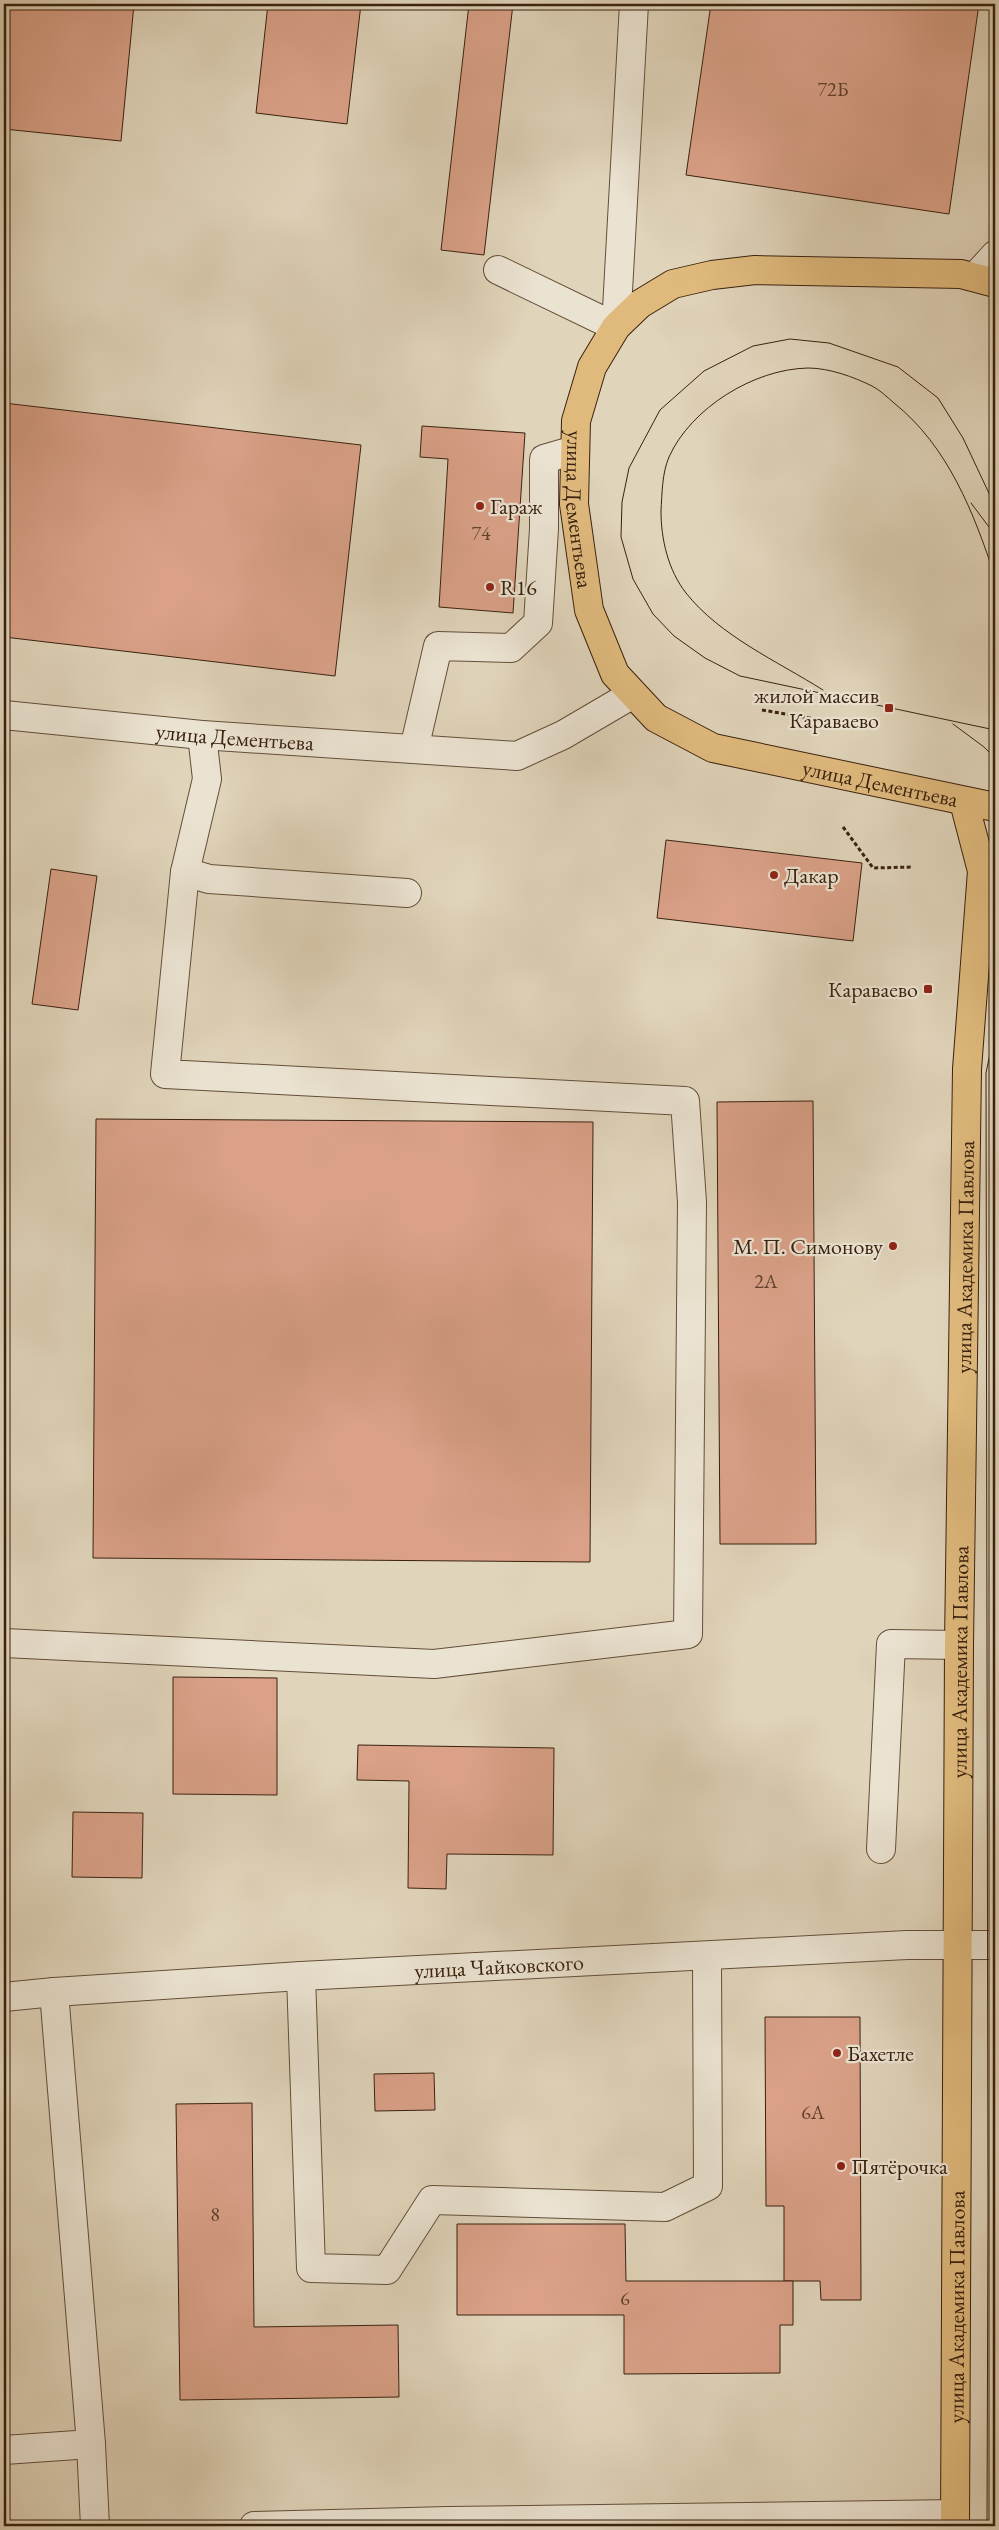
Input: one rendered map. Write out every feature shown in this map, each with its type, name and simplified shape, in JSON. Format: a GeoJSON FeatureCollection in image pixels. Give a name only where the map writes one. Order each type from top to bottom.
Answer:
{"type":"FeatureCollection","features":[{"type":"Feature","properties":{"kind":"main road","name":"улица Дементьева"},"geometry":{"type":"LineString","coordinates":[[985,280],[961,274],[755,270],[712,275],[673,284],[640,304],[616,327],[592,367],[576,421],[574,504],[588,610],[615,674],[656,718],[713,748],[850,775],[964,802],[995,807]]}},
{"type":"Feature","properties":{"kind":"main road","name":"улица Академика Павлова"},"geometry":{"type":"LineString","coordinates":[[955,2520],[958,1645],[967,1069],[982,871],[964,802]]}},
{"type":"Feature","properties":{"kind":"street"},"geometry":{"type":"LineString","coordinates":[[498,270],[616,327],[634,4]]}},
{"type":"Feature","properties":{"kind":"street"},"geometry":{"type":"LineString","coordinates":[[985,280],[995,255]]}},
{"type":"Feature","properties":{"kind":"street"},"geometry":{"type":"LineString","coordinates":[[414,749],[438,646],[511,648],[538,623],[544,528],[544,459],[575,450]]}},
{"type":"Feature","properties":{"kind":"street","name":"улица Дементьева"},"geometry":{"type":"LineString","coordinates":[[4,715],[202,735],[517,756],[563,735],[633,694]]}},
{"type":"Feature","properties":{"kind":"street"},"geometry":{"type":"LineString","coordinates":[[4,1642],[434,1664],[688,1634],[692,1202],[685,1101],[164,1074],[185,872],[207,779],[202,735]]}},
{"type":"Feature","properties":{"kind":"street"},"geometry":{"type":"LineString","coordinates":[[185,872],[209,879],[407,893]]}},
{"type":"Feature","properties":{"kind":"street"},"geometry":{"type":"LineString","coordinates":[[881,1848],[891,1644],[958,1645]]}},
{"type":"Feature","properties":{"kind":"street","name":"улица Чайковского"},"geometry":{"type":"LineString","coordinates":[[4,1997],[301,1976],[957,1944],[995,1945]]}},
{"type":"Feature","properties":{"kind":"street"},"geometry":{"type":"LineString","coordinates":[[301,1976],[310,2268],[387,2270],[432,2200],[665,2207],[708,2186],[707,1957]]}},
{"type":"Feature","properties":{"kind":"street"},"geometry":{"type":"LineString","coordinates":[[54,1992],[91,2444],[95,2526]]}},
{"type":"Feature","properties":{"kind":"street"},"geometry":{"type":"LineString","coordinates":[[4,2450],[91,2444]]}},
{"type":"Feature","properties":{"kind":"street"},"geometry":{"type":"LineString","coordinates":[[254,2526],[955,2520]]}},
{"type":"Feature","properties":{"kind":"path"},"geometry":{"type":"LineString","coordinates":[[762,710],[856,726]]}},
{"type":"Feature","properties":{"kind":"path"},"geometry":{"type":"LineString","coordinates":[[843,826],[873,868],[912,867]]}},
{"type":"Feature","properties":{"kind":"building"},"geometry":{"type":"Polygon","coordinates":[[[4,4],[134,4],[121,141],[4,129],[4,4]]]}},
{"type":"Feature","properties":{"kind":"building"},"geometry":{"type":"Polygon","coordinates":[[[268,4],[361,4],[347,124],[256,113],[268,4]]]}},
{"type":"Feature","properties":{"kind":"building"},"geometry":{"type":"Polygon","coordinates":[[[469,4],[513,4],[484,255],[441,250],[469,4]]]}},
{"type":"Feature","properties":{"kind":"building"},"geometry":{"type":"Polygon","coordinates":[[[711,4],[979,4],[949,214],[686,175],[711,4]]]}},
{"type":"Feature","properties":{"kind":"building"},"geometry":{"type":"Polygon","coordinates":[[[4,403],[361,445],[335,676],[4,637],[4,403]]]}},
{"type":"Feature","properties":{"kind":"building"},"geometry":{"type":"Polygon","coordinates":[[[422,426],[525,433],[513,613],[439,607],[448,459],[420,457],[422,426]]]}},
{"type":"Feature","properties":{"kind":"building"},"geometry":{"type":"Polygon","coordinates":[[[666,840],[862,863],[853,941],[657,918],[666,840]]]}},
{"type":"Feature","properties":{"kind":"building"},"geometry":{"type":"Polygon","coordinates":[[[51,869],[97,876],[78,1010],[32,1004],[51,869]]]}},
{"type":"Feature","properties":{"kind":"building"},"geometry":{"type":"Polygon","coordinates":[[[813,1101],[816,1544],[720,1544],[717,1102],[813,1101]]]}},
{"type":"Feature","properties":{"kind":"building"},"geometry":{"type":"Polygon","coordinates":[[[96,1119],[593,1122],[590,1562],[93,1558],[96,1119]]]}},
{"type":"Feature","properties":{"kind":"building"},"geometry":{"type":"Polygon","coordinates":[[[173,1677],[277,1678],[277,1795],[173,1794],[173,1677]]]}},
{"type":"Feature","properties":{"kind":"building"},"geometry":{"type":"Polygon","coordinates":[[[358,1745],[554,1748],[553,1855],[447,1854],[446,1889],[408,1888],[409,1781],[357,1780],[358,1745]]]}},
{"type":"Feature","properties":{"kind":"building"},"geometry":{"type":"Polygon","coordinates":[[[73,1812],[143,1813],[142,1878],[72,1877],[73,1812]]]}},
{"type":"Feature","properties":{"kind":"building"},"geometry":{"type":"Polygon","coordinates":[[[765,2017],[860,2017],[861,2300],[821,2300],[820,2281],[784,2281],[784,2206],[766,2206],[765,2017]]]}},
{"type":"Feature","properties":{"kind":"building"},"geometry":{"type":"Polygon","coordinates":[[[434,2073],[435,2110],[375,2111],[374,2074],[434,2073]]]}},
{"type":"Feature","properties":{"kind":"building"},"geometry":{"type":"Polygon","coordinates":[[[252,2103],[254,2327],[398,2325],[399,2397],[180,2400],[176,2104],[252,2103]]]}},
{"type":"Feature","properties":{"kind":"building"},"geometry":{"type":"Polygon","coordinates":[[[457,2224],[625,2224],[626,2281],[793,2281],[793,2325],[780,2325],[780,2373],[624,2374],[624,2315],[457,2315],[457,2224]]]}},
{"type":"Feature","properties":{"kind":"tram line"},"geometry":{"type":"LineString","coordinates":[[995,506],[963,438],[938,398],[898,367],[829,343],[790,339],[753,346],[704,371],[660,410],[629,468],[622,502],[621,537],[633,579],[653,614],[674,636],[705,658],[740,676],[995,730]]}},
{"type":"Feature","properties":{"kind":"tram line"},"geometry":{"type":"LineString","coordinates":[[823,690],[750,647],[715,622],[686,593],[670,564],[662,532],[661,511],[667,463],[679,439],[692,423],[726,394],[767,375],[787,370],[808,368],[841,374],[878,390],[913,420],[930,439],[944,460],[968,505],[995,577]]}},
{"type":"Feature","properties":{"kind":"tram line"},"geometry":{"type":"LineString","coordinates":[[971,503],[995,535]]}},
{"type":"Feature","properties":{"kind":"tram line"},"geometry":{"type":"LineString","coordinates":[[953,724],[984,747],[995,758]]}},
{"type":"Feature","properties":{"kind":"tram line"},"geometry":{"type":"LineString","coordinates":[[987,2526],[986,1073],[995,1029]]}},
{"type":"Feature","properties":{"kind":"place","name":"Гараж"},"geometry":{"type":"Point","coordinates":[480,506]}},
{"type":"Feature","properties":{"kind":"place","name":"R16"},"geometry":{"type":"Point","coordinates":[490,587]}},
{"type":"Feature","properties":{"kind":"place","name":"жилой массив Караваево"},"geometry":{"type":"Point","coordinates":[889,708]}},
{"type":"Feature","properties":{"kind":"place","name":"Дакар"},"geometry":{"type":"Point","coordinates":[774,875]}},
{"type":"Feature","properties":{"kind":"place","name":"Караваево"},"geometry":{"type":"Point","coordinates":[928,989]}},
{"type":"Feature","properties":{"kind":"place","name":"М. П. Симонову"},"geometry":{"type":"Point","coordinates":[893,1246]}},
{"type":"Feature","properties":{"kind":"place","name":"Бахетле"},"geometry":{"type":"Point","coordinates":[837,2053]}},
{"type":"Feature","properties":{"kind":"place","name":"Пятёрочка"},"geometry":{"type":"Point","coordinates":[841,2166]}}]}
